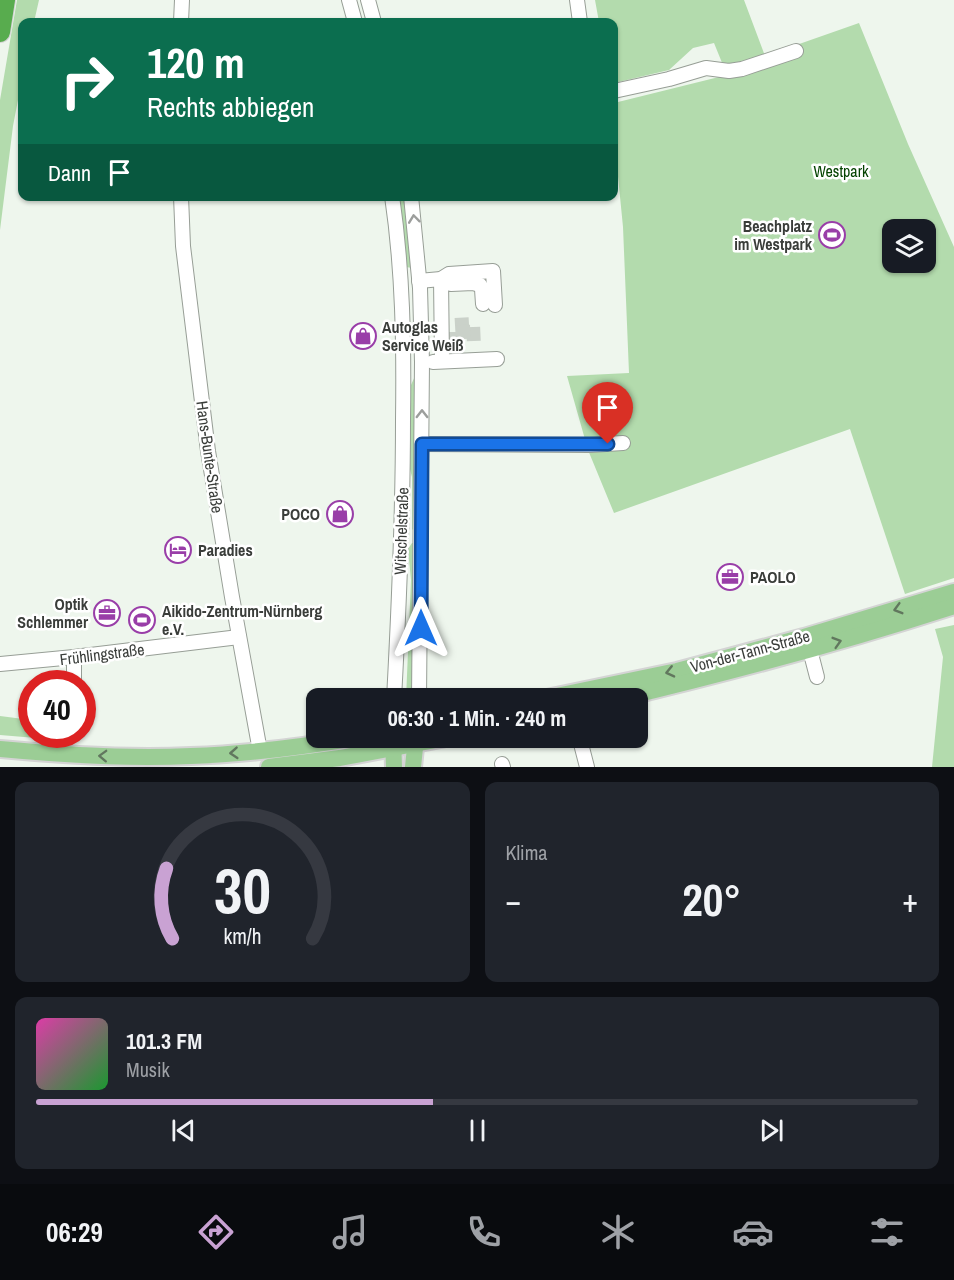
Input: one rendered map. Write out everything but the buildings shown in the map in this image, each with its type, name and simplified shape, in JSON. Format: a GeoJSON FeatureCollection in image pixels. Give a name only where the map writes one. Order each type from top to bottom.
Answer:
{"type":"FeatureCollection","features":[{"type":"Feature","properties":{"kind":"highway"},"geometry":{"type":"LineString","coordinates":[[0,33],[5,0]]}},
{"type":"Feature","properties":{"kind":"main road","name":"Von-der-Tann-Straße"},"geometry":{"type":"LineString","coordinates":[[593,688],[677,670],[804,637],[954,592]]}},
{"type":"Feature","properties":{"kind":"main road","name":"Von-der-Tann-Straße"},"geometry":{"type":"LineString","coordinates":[[648,692],[810,650],[954,606]]}},
{"type":"Feature","properties":{"kind":"main road"},"geometry":{"type":"LineString","coordinates":[[0,749],[82,755],[193,756],[306,745]]}},
{"type":"Feature","properties":{"kind":"main road"},"geometry":{"type":"LineString","coordinates":[[269,767],[305,764],[375,748]]}},
{"type":"Feature","properties":{"kind":"main road"},"geometry":{"type":"LineString","coordinates":[[393,748],[394,767]]}},
{"type":"Feature","properties":{"kind":"main road"},"geometry":{"type":"LineString","coordinates":[[413,767],[415,748]]}},
{"type":"Feature","properties":{"kind":"street"},"geometry":{"type":"LineString","coordinates":[[181,18],[182,0]]}},
{"type":"Feature","properties":{"kind":"street"},"geometry":{"type":"LineString","coordinates":[[349,0],[354,18]]}},
{"type":"Feature","properties":{"kind":"street"},"geometry":{"type":"LineString","coordinates":[[368,0],[374,18]]}},
{"type":"Feature","properties":{"kind":"street"},"geometry":{"type":"LineString","coordinates":[[577,0],[579,18]]}},
{"type":"Feature","properties":{"kind":"street"},"geometry":{"type":"LineString","coordinates":[[618,91],[706,68],[729,71],[742,69],[796,51]]}},
{"type":"Feature","properties":{"kind":"street","name":"Hans-Bunte-Straße"},"geometry":{"type":"LineString","coordinates":[[181,201],[183,246],[208,451],[260,751]]}},
{"type":"Feature","properties":{"kind":"street","name":"Witschelstraße"},"geometry":{"type":"LineString","coordinates":[[393,201],[401,274],[404,363],[401,534],[394,688]]}},
{"type":"Feature","properties":{"kind":"street","name":"Witschelstraße"},"geometry":{"type":"LineString","coordinates":[[411,201],[419,277],[422,362],[419,688]]}},
{"type":"Feature","properties":{"kind":"street"},"geometry":{"type":"LineString","coordinates":[[401,274],[441,279],[450,284],[480,285],[489,304],[493,270],[449,274],[441,279]]}},
{"type":"Feature","properties":{"kind":"street"},"geometry":{"type":"LineString","coordinates":[[441,279],[458,361]]}},
{"type":"Feature","properties":{"kind":"street"},"geometry":{"type":"LineString","coordinates":[[458,361],[463,346],[458,361]]}},
{"type":"Feature","properties":{"kind":"street"},"geometry":{"type":"LineString","coordinates":[[404,363],[497,360]]}},
{"type":"Feature","properties":{"kind":"street"},"geometry":{"type":"LineString","coordinates":[[422,444],[590,445],[623,443]]}},
{"type":"Feature","properties":{"kind":"street"},"geometry":{"type":"LineString","coordinates":[[401,534],[421,536]]}},
{"type":"Feature","properties":{"kind":"street","name":"Frühlingstraße"},"geometry":{"type":"LineString","coordinates":[[0,664],[239,637]]}},
{"type":"Feature","properties":{"kind":"street"},"geometry":{"type":"LineString","coordinates":[[810,650],[817,677]]}},
{"type":"Feature","properties":{"kind":"street"},"geometry":{"type":"LineString","coordinates":[[74,657],[74,670]]}},
{"type":"Feature","properties":{"kind":"street"},"geometry":{"type":"LineString","coordinates":[[582,748],[587,767]]}},
{"type":"Feature","properties":{"kind":"green space"},"geometry":{"type":"Polygon","coordinates":[[[17,0],[39,0],[35,18],[18,18],[18,100],[0,230],[0,100],[17,0]]]}},
{"type":"Feature","properties":{"kind":"green space","name":"Westpark"},"geometry":{"type":"Polygon","coordinates":[[[595,0],[744,0],[765,56],[859,23],[908,144],[954,247],[954,578],[905,594],[850,429],[614,513],[588,450],[567,376],[629,373],[623,227],[618,176],[618,102],[727,75],[714,43],[693,48],[669,70],[618,82],[618,18],[598,18],[595,0]]]}},
{"type":"Feature","properties":{"kind":"green space"},"geometry":{"type":"Polygon","coordinates":[[[398,201],[406,201],[412,268],[406,267],[398,201]]]}},
{"type":"Feature","properties":{"kind":"green space"},"geometry":{"type":"Polygon","coordinates":[[[415,376],[417,377],[416,530],[414,531],[412,529],[412,477],[409,465],[410,393],[415,376]]]}},
{"type":"Feature","properties":{"kind":"green space"},"geometry":{"type":"Polygon","coordinates":[[[414,543],[413,688],[406,688],[411,580],[408,549],[414,543]]]}},
{"type":"Feature","properties":{"kind":"green space"},"geometry":{"type":"Polygon","coordinates":[[[954,625],[954,767],[932,767],[943,657],[935,629],[954,625]]]}},
{"type":"Feature","properties":{"kind":"green space"},"geometry":{"type":"Polygon","coordinates":[[[0,716],[18,718],[18,736],[0,735],[0,716]]]}},
{"type":"Feature","properties":{"kind":"tunnel"},"geometry":{"type":"LineString","coordinates":[[455,325],[473,324],[474,346]]}},
{"type":"Feature","properties":{"kind":"tunnel"},"geometry":{"type":"LineString","coordinates":[[463,325],[464,346]]}},
{"type":"Feature","properties":{"kind":"tunnel"},"geometry":{"type":"LineString","coordinates":[[451,332],[451,346]]}},
{"type":"Feature","properties":{"kind":"place","name":"Beachplatz im Westpark"},"geometry":{"type":"Point","coordinates":[832,235]}},
{"type":"Feature","properties":{"kind":"place","name":"Autoglas Service Weiß"},"geometry":{"type":"Point","coordinates":[363,336]}},
{"type":"Feature","properties":{"kind":"place","name":"POCO"},"geometry":{"type":"Point","coordinates":[340,514]}},
{"type":"Feature","properties":{"kind":"place","name":"Paradies"},"geometry":{"type":"Point","coordinates":[178,550]}},
{"type":"Feature","properties":{"kind":"place","name":"PAOLO"},"geometry":{"type":"Point","coordinates":[730,577]}},
{"type":"Feature","properties":{"kind":"place","name":"Optik Schlemmer"},"geometry":{"type":"Point","coordinates":[107,613]}},
{"type":"Feature","properties":{"kind":"place","name":"Aikido-Zentrum-Nürnberg e.V."},"geometry":{"type":"Point","coordinates":[142,620]}},
{"type":"Feature","properties":{"kind":"route"},"geometry":{"type":"LineString","coordinates":[[421,628],[422,444],[608,444]]}}]}
